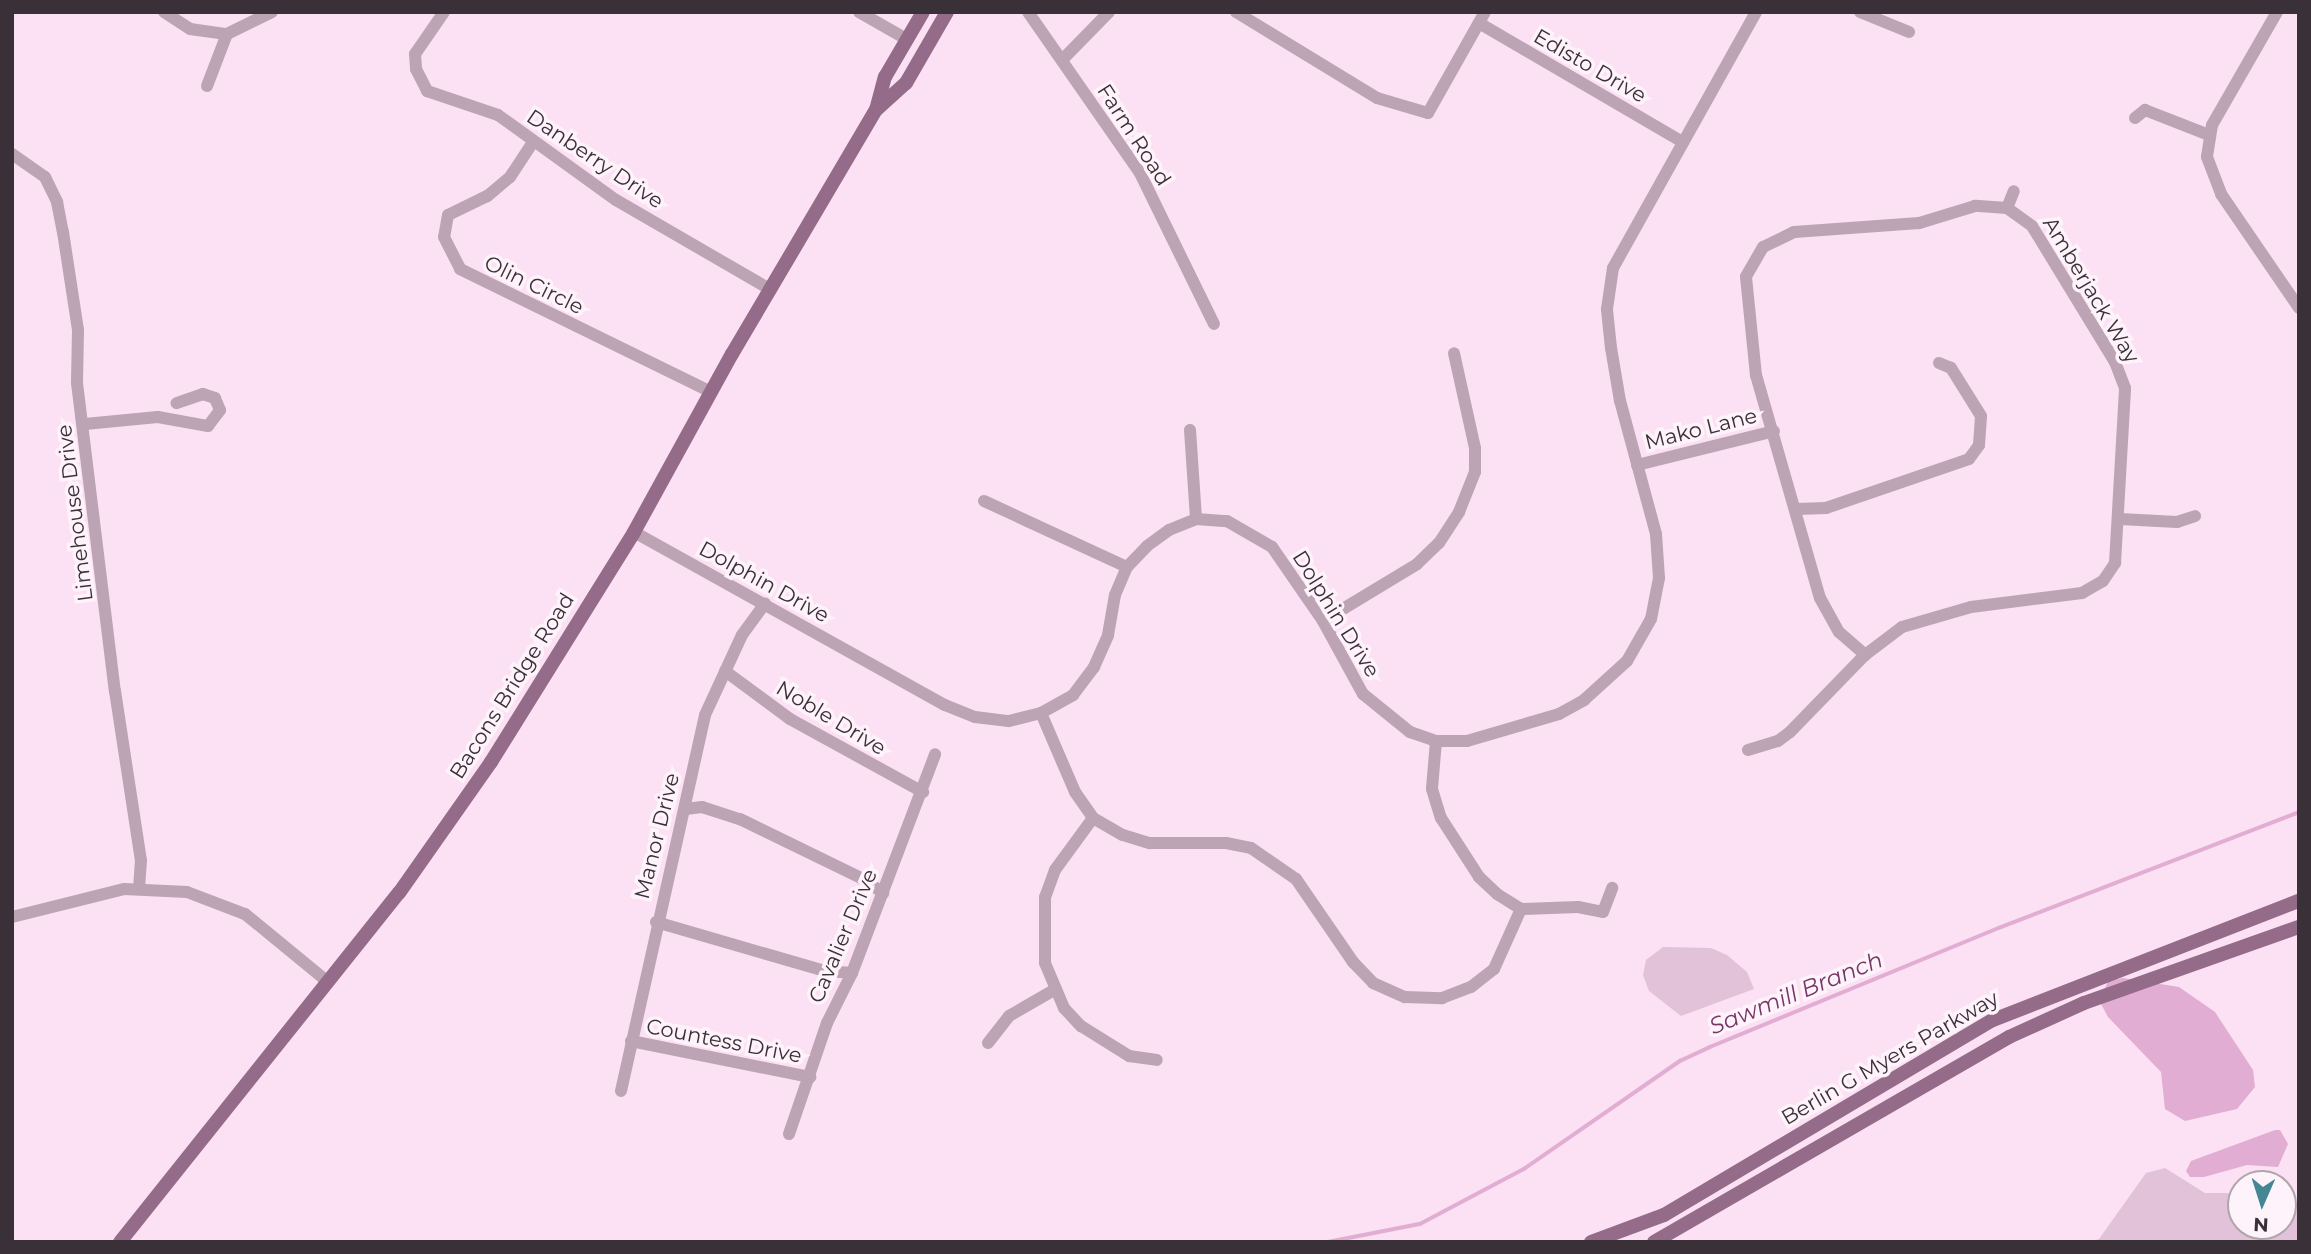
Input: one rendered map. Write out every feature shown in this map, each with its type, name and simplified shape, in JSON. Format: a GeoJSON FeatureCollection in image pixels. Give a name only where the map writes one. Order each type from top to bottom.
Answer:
{"type":"FeatureCollection","features":[{"type":"Feature","properties":{"kind":"main road","name":"Bacons Bridge Road"},"geometry":{"type":"LineString","coordinates":[[120,1242],[328,982],[491,762],[634,532],[711,392],[876,110],[885,77],[923,12]]}},
{"type":"Feature","properties":{"kind":"main road","name":"Bacons Bridge Road"},"geometry":{"type":"LineString","coordinates":[[876,110],[906,83],[947,12]]}},
{"type":"Feature","properties":{"kind":"main road","name":"Berlin G Myers Parkway"},"geometry":{"type":"LineString","coordinates":[[1591,1242],[1664,1215],[1993,1020],[2299,901]]}},
{"type":"Feature","properties":{"kind":"main road","name":"Berlin G Myers Parkway"},"geometry":{"type":"LineString","coordinates":[[1654,1242],[2009,1037],[2084,1003],[2299,926]]}},
{"type":"Feature","properties":{"kind":"street"},"geometry":{"type":"LineString","coordinates":[[164,12],[190,29],[227,34],[272,12]]}},
{"type":"Feature","properties":{"kind":"street","name":"Danberry Drive"},"geometry":{"type":"LineString","coordinates":[[444,12],[415,54],[415,69],[427,91],[498,115],[646,219],[771,290]]}},
{"type":"Feature","properties":{"kind":"street"},"geometry":{"type":"LineString","coordinates":[[859,12],[908,40]]}},
{"type":"Feature","properties":{"kind":"street","name":"Farm Road"},"geometry":{"type":"LineString","coordinates":[[1028,12],[1064,58],[1140,173],[1214,324]]}},
{"type":"Feature","properties":{"kind":"street"},"geometry":{"type":"LineString","coordinates":[[1064,58],[1109,12]]}},
{"type":"Feature","properties":{"kind":"street"},"geometry":{"type":"LineString","coordinates":[[1236,12],[1377,98],[1428,113],[1482,18]]}},
{"type":"Feature","properties":{"kind":"street","name":"Dolphin Drive"},"geometry":{"type":"LineString","coordinates":[[1196,519],[1227,521],[1272,547],[1323,621],[1363,694],[1387,717],[1436,741],[1467,741],[1559,714],[1584,700],[1627,661],[1651,620],[1659,578],[1656,534],[1637,465],[1611,348],[1609,288],[1618,255],[1756,12]]}},
{"type":"Feature","properties":{"kind":"street"},"geometry":{"type":"LineString","coordinates":[[1860,12],[1909,32]]}},
{"type":"Feature","properties":{"kind":"street"},"geometry":{"type":"LineString","coordinates":[[2277,12],[2209,135],[2207,157],[2214,181],[2299,308]]}},
{"type":"Feature","properties":{"kind":"street","name":"Edisto Drive"},"geometry":{"type":"LineString","coordinates":[[1482,18],[1683,142]]}},
{"type":"Feature","properties":{"kind":"street"},"geometry":{"type":"LineString","coordinates":[[207,86],[227,34]]}},
{"type":"Feature","properties":{"kind":"street"},"geometry":{"type":"LineString","coordinates":[[2134,118],[2145,110],[2209,135]]}},
{"type":"Feature","properties":{"kind":"street","name":"Olin Circle"},"geometry":{"type":"LineString","coordinates":[[533,142],[510,177],[487,196],[448,215],[444,237],[460,270],[711,392]]}},
{"type":"Feature","properties":{"kind":"street","name":"Limehouse Drive"},"geometry":{"type":"LineString","coordinates":[[12,154],[45,177],[57,202],[78,330],[76,366],[115,691],[141,867],[139,888]]}},
{"type":"Feature","properties":{"kind":"street"},"geometry":{"type":"LineString","coordinates":[[1864,654],[1828,617],[1756,375],[1745,289],[1750,266],[1763,247],[1806,229],[1919,223],[1975,206],[2007,208],[2014,191]]}},
{"type":"Feature","properties":{"kind":"street","name":"Amberjack Way"},"geometry":{"type":"LineString","coordinates":[[1748,750],[1778,741],[1790,732],[1864,654],[1902,627],[1935,615],[2093,588],[2115,563],[2120,519],[2125,388],[2115,362],[2032,226],[2007,208]]}},
{"type":"Feature","properties":{"kind":"street"},"geometry":{"type":"LineString","coordinates":[[1323,621],[1417,564],[1439,543],[1459,512],[1475,472],[1475,448],[1454,353]]}},
{"type":"Feature","properties":{"kind":"street"},"geometry":{"type":"LineString","coordinates":[[1796,509],[1826,508],[1969,459],[1979,445],[1981,416],[1951,368],[1939,362]]}},
{"type":"Feature","properties":{"kind":"street"},"geometry":{"type":"LineString","coordinates":[[85,424],[158,417],[208,426],[220,410],[215,398],[203,394],[177,403]]}},
{"type":"Feature","properties":{"kind":"street"},"geometry":{"type":"LineString","coordinates":[[984,501],[1127,567],[1169,530],[1196,519],[1190,430]]}},
{"type":"Feature","properties":{"kind":"street","name":"Mako Lane"},"geometry":{"type":"LineString","coordinates":[[1637,465],[1774,431]]}},
{"type":"Feature","properties":{"kind":"street"},"geometry":{"type":"LineString","coordinates":[[2120,519],[2177,522],[2195,516]]}},
{"type":"Feature","properties":{"kind":"street","name":"Dolphin Drive"},"geometry":{"type":"LineString","coordinates":[[634,532],[945,705],[975,717],[1009,721],[1041,713],[1073,695],[1094,667],[1127,567]]}},
{"type":"Feature","properties":{"kind":"street","name":"Manor Drive"},"geometry":{"type":"LineString","coordinates":[[621,1091],[656,922],[686,809],[705,715],[725,671],[765,603]]}},
{"type":"Feature","properties":{"kind":"street","name":"Noble Drive"},"geometry":{"type":"LineString","coordinates":[[725,671],[790,719],[922,792]]}},
{"type":"Feature","properties":{"kind":"street"},"geometry":{"type":"LineString","coordinates":[[1041,713],[1075,792],[1093,818],[1123,835],[1150,843],[1226,843],[1251,848],[1296,879],[1353,962],[1373,983],[1405,997],[1442,998],[1471,987],[1494,969],[1521,909]]}},
{"type":"Feature","properties":{"kind":"street"},"geometry":{"type":"LineString","coordinates":[[1436,741],[1432,789],[1441,818],[1479,877],[1521,909],[1578,907],[1603,912],[1612,888]]}},
{"type":"Feature","properties":{"kind":"street","name":"Cavalier Drive"},"geometry":{"type":"LineString","coordinates":[[789,1135],[827,1023],[852,973],[935,754]]}},
{"type":"Feature","properties":{"kind":"street"},"geometry":{"type":"LineString","coordinates":[[686,809],[702,807],[740,818],[861,878],[883,893]]}},
{"type":"Feature","properties":{"kind":"street"},"geometry":{"type":"LineString","coordinates":[[1093,818],[1055,870],[1045,897],[1044,953],[1054,990],[1065,1008],[1105,1043],[1129,1056],[1157,1060]]}},
{"type":"Feature","properties":{"kind":"street"},"geometry":{"type":"LineString","coordinates":[[12,917],[139,888],[187,891],[245,914],[328,982]]}},
{"type":"Feature","properties":{"kind":"street"},"geometry":{"type":"LineString","coordinates":[[656,922],[825,971],[852,973]]}},
{"type":"Feature","properties":{"kind":"street"},"geometry":{"type":"LineString","coordinates":[[988,1043],[1009,1016],[1054,990]]}},
{"type":"Feature","properties":{"kind":"street","name":"Countess Drive"},"geometry":{"type":"LineString","coordinates":[[631,1041],[810,1077]]}},
{"type":"Feature","properties":{"kind":"shaded area"},"geometry":{"type":"Polygon","coordinates":[[[1663,947],[1711,948],[1727,955],[1747,972],[1754,989],[1681,1016],[1649,991],[1643,975],[1646,960],[1663,947]]]}},
{"type":"Feature","properties":{"kind":"shaded area"},"geometry":{"type":"Polygon","coordinates":[[[2123,978],[2179,987],[2215,1012],[2253,1070],[2255,1087],[2237,1109],[2185,1121],[2165,1109],[2161,1072],[2108,1017],[2100,1002],[2108,981],[2123,978]]]}},
{"type":"Feature","properties":{"kind":"shaded area"},"geometry":{"type":"Polygon","coordinates":[[[2275,1130],[2280,1130],[2288,1144],[2278,1167],[2247,1165],[2204,1177],[2190,1177],[2186,1171],[2191,1161],[2275,1130]]]}},
{"type":"Feature","properties":{"kind":"shaded area"},"geometry":{"type":"Polygon","coordinates":[[[2165,1168],[2205,1193],[2227,1193],[2227,1240],[2297,1240],[2299,1206],[2299,1242],[2090,1242],[2099,1239],[2146,1173],[2165,1168]]]}},
{"type":"Feature","properties":{"kind":"waterway","name":"Sawmill Branch"},"geometry":{"type":"LineString","coordinates":[[1328,1242],[1420,1224],[1524,1169],[1680,1061],[1710,1047],[1999,928],[2299,812]]}}]}
